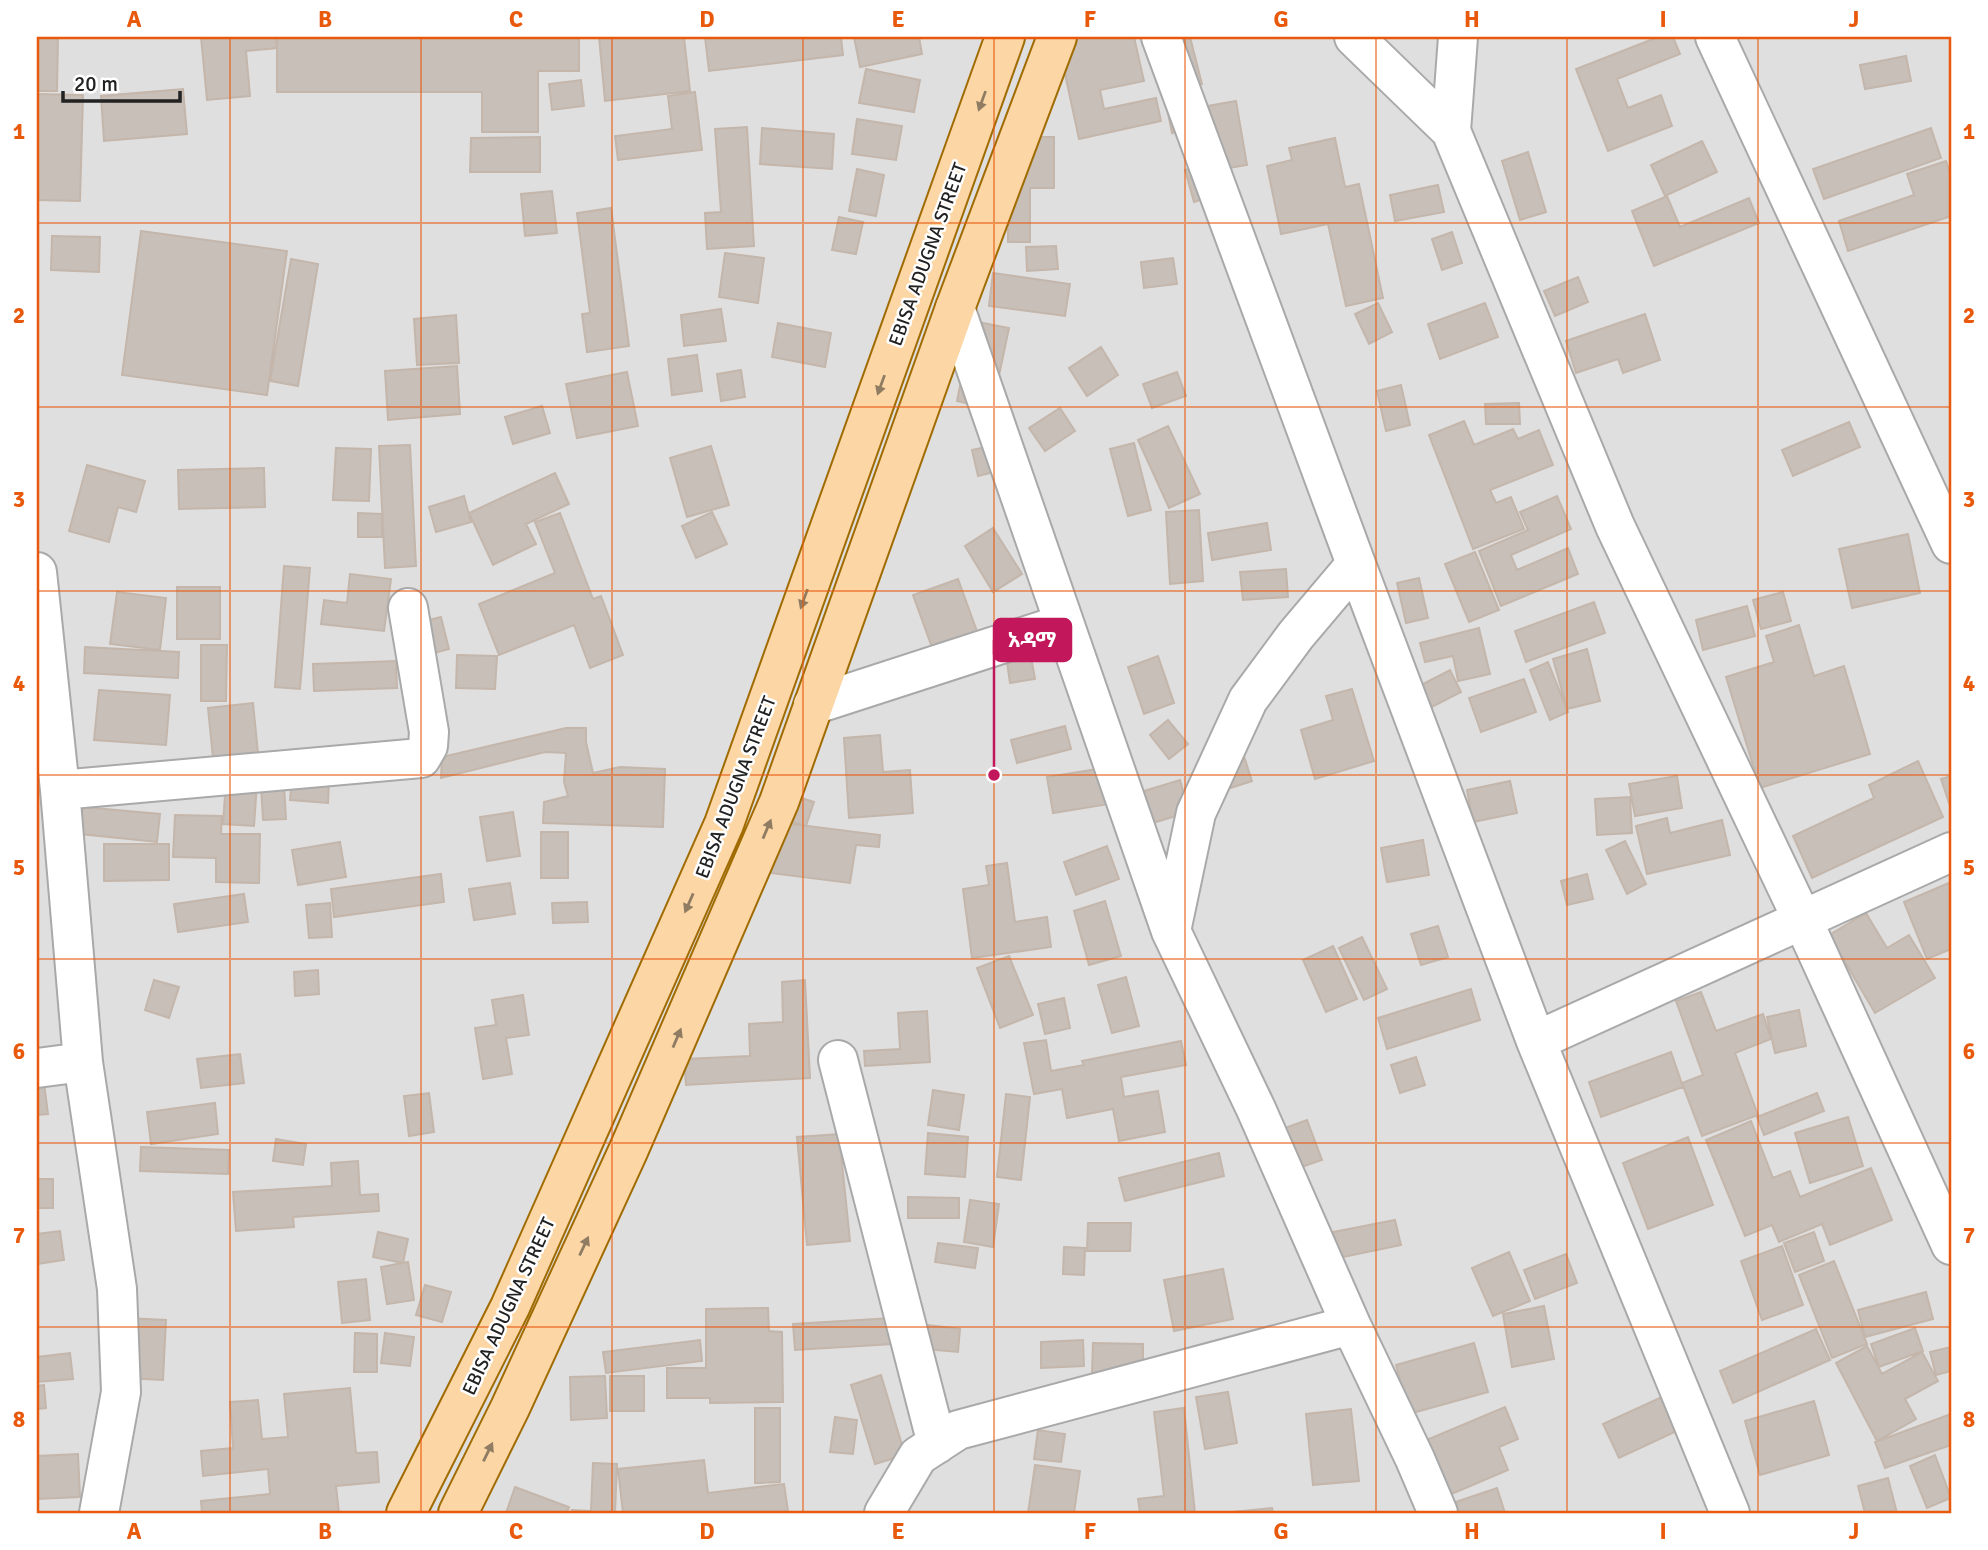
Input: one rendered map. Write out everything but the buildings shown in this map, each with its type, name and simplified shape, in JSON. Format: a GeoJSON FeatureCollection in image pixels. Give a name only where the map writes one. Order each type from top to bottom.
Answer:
{"type":"FeatureCollection","features":[{"type":"Feature","properties":{"kind":"main road","name":"EBISA ADUGNA STREET"},"geometry":{"type":"LineString","coordinates":[[406,1513],[510,1307],[724,824],[1005,37]]}},
{"type":"Feature","properties":{"kind":"main road"},"geometry":{"type":"LineString","coordinates":[[458,1513],[510,1408],[628,1149],[779,802],[955,307],[1057,37]]}},
{"type":"Feature","properties":{"kind":"street"},"geometry":{"type":"LineString","coordinates":[[1161,37],[1536,1041],[1730,1513]]}},
{"type":"Feature","properties":{"kind":"street"},"geometry":{"type":"LineString","coordinates":[[1354,37],[1451,131],[1615,526],[1804,921],[1951,1245]]}},
{"type":"Feature","properties":{"kind":"street"},"geometry":{"type":"LineString","coordinates":[[1451,131],[1458,37]]}},
{"type":"Feature","properties":{"kind":"street"},"geometry":{"type":"LineString","coordinates":[[1715,37],[1951,544]]}},
{"type":"Feature","properties":{"kind":"street"},"geometry":{"type":"LineString","coordinates":[[955,307],[1171,931],[1256,1109],[1351,1325],[1438,1513]]}},
{"type":"Feature","properties":{"kind":"street"},"geometry":{"type":"LineString","coordinates":[[1171,931],[1196,813],[1248,700],[1296,635],[1356,564]]}},
{"type":"Feature","properties":{"kind":"street"},"geometry":{"type":"LineString","coordinates":[[37,572],[60,790],[83,1062],[117,1289],[121,1392],[99,1513]]}},
{"type":"Feature","properties":{"kind":"street"},"geometry":{"type":"LineString","coordinates":[[60,790],[421,758],[428,746],[429,732],[408,608]]}},
{"type":"Feature","properties":{"kind":"street"},"geometry":{"type":"LineString","coordinates":[[813,705],[1063,624]]}},
{"type":"Feature","properties":{"kind":"street"},"geometry":{"type":"LineString","coordinates":[[1536,1041],[1951,852]]}},
{"type":"Feature","properties":{"kind":"street"},"geometry":{"type":"LineString","coordinates":[[838,1060],[937,1444]]}},
{"type":"Feature","properties":{"kind":"street"},"geometry":{"type":"LineString","coordinates":[[37,1068],[83,1062]]}},
{"type":"Feature","properties":{"kind":"street"},"geometry":{"type":"LineString","coordinates":[[884,1513],[918,1457],[958,1430],[1351,1325]]}},
{"type":"Feature","properties":{"kind":"shaded area"},"geometry":{"type":"Polygon","coordinates":[[[37,37],[1951,37],[1951,1513],[37,1513],[37,37]]]}},
{"type":"Feature","properties":{"kind":"place","name":"አዳማ"},"geometry":{"type":"Point","coordinates":[994,775]}}]}
